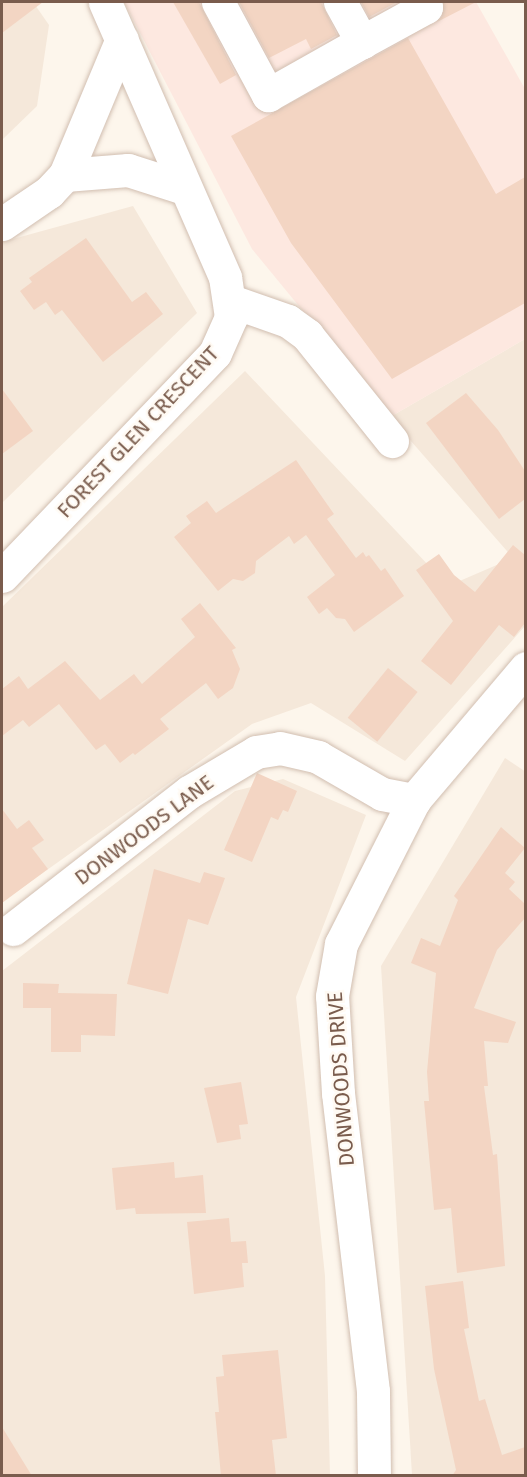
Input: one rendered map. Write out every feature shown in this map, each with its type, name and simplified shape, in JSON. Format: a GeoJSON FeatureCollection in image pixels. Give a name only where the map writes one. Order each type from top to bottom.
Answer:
{"type":"FeatureCollection","features":[{"type":"Feature","properties":{"kind":"street","name":"FOREST GLEN CRESCENT"},"geometry":{"type":"LineString","coordinates":[[2,576],[215,353],[229,327],[231,301],[225,276],[184,188],[105,2]]}},
{"type":"Feature","properties":{"kind":"street"},"geometry":{"type":"LineString","coordinates":[[218,2],[268,95],[426,7],[423,2]]}},
{"type":"Feature","properties":{"kind":"street"},"geometry":{"type":"LineString","coordinates":[[340,2],[362,42]]}},
{"type":"Feature","properties":{"kind":"street"},"geometry":{"type":"LineString","coordinates":[[2,224],[49,192],[65,174],[122,39]]}},
{"type":"Feature","properties":{"kind":"street"},"geometry":{"type":"LineString","coordinates":[[65,174],[128,170],[184,188]]}},
{"type":"Feature","properties":{"kind":"street"},"geometry":{"type":"LineString","coordinates":[[231,301],[288,321],[307,335],[392,441]]}},
{"type":"Feature","properties":{"kind":"street","name":"DONWOODS DRIVE"},"geometry":{"type":"LineString","coordinates":[[374,1476],[374,1391],[338,1093],[332,996],[341,944],[414,800],[525,668]]}},
{"type":"Feature","properties":{"kind":"street","name":"DONWOODS LANE"},"geometry":{"type":"LineString","coordinates":[[13,929],[189,792],[256,752],[280,748],[318,757],[382,794],[414,800]]}},
{"type":"Feature","properties":{"kind":"shaded area"},"geometry":{"type":"Polygon","coordinates":[[[2,2],[33,2],[49,25],[37,106],[2,140],[2,2]]]}},
{"type":"Feature","properties":{"kind":"shaded area"},"geometry":{"type":"Polygon","coordinates":[[[124,2],[476,2],[525,89],[525,339],[390,417],[252,249],[124,2]]]}},
{"type":"Feature","properties":{"kind":"shaded area"},"geometry":{"type":"Polygon","coordinates":[[[133,206],[197,313],[2,503],[2,242],[133,206]]]}},
{"type":"Feature","properties":{"kind":"shaded area"},"geometry":{"type":"Polygon","coordinates":[[[525,339],[525,626],[405,761],[311,703],[252,724],[2,902],[2,607],[245,371],[448,586],[513,558],[390,417],[525,339]]]}},
{"type":"Feature","properties":{"kind":"shaded area"},"geometry":{"type":"Polygon","coordinates":[[[505,758],[526,772],[525,1475],[412,1475],[381,966],[505,758]]]}},
{"type":"Feature","properties":{"kind":"shaded area"},"geometry":{"type":"Polygon","coordinates":[[[283,779],[366,815],[296,997],[325,1276],[330,1475],[2,1476],[2,971],[235,791],[283,779]]]}},
{"type":"Feature","properties":{"kind":"building"},"geometry":{"type":"Polygon","coordinates":[[[2,2],[43,2],[2,33],[2,2]]]}},
{"type":"Feature","properties":{"kind":"building"},"geometry":{"type":"Polygon","coordinates":[[[173,2],[199,2],[236,75],[220,84],[173,2]]]}},
{"type":"Feature","properties":{"kind":"building"},"geometry":{"type":"Polygon","coordinates":[[[239,2],[321,2],[337,35],[311,49],[306,39],[269,58],[239,2]]]}},
{"type":"Feature","properties":{"kind":"building"},"geometry":{"type":"Polygon","coordinates":[[[361,2],[397,2],[369,17],[361,2]]]}},
{"type":"Feature","properties":{"kind":"building"},"geometry":{"type":"Polygon","coordinates":[[[443,2],[476,2],[437,22],[442,16],[443,2]]]}},
{"type":"Feature","properties":{"kind":"building"},"geometry":{"type":"Polygon","coordinates":[[[408,38],[496,194],[525,177],[525,303],[392,379],[291,243],[231,136],[408,38]]]}},
{"type":"Feature","properties":{"kind":"building"},"geometry":{"type":"Polygon","coordinates":[[[86,238],[132,302],[146,292],[163,314],[103,362],[62,310],[55,315],[46,302],[34,310],[20,291],[32,282],[29,278],[86,238]]]}},
{"type":"Feature","properties":{"kind":"building"},"geometry":{"type":"Polygon","coordinates":[[[2,389],[33,431],[2,454],[2,389]]]}},
{"type":"Feature","properties":{"kind":"building"},"geometry":{"type":"Polygon","coordinates":[[[466,393],[498,430],[525,471],[525,499],[499,519],[426,423],[466,393]]]}},
{"type":"Feature","properties":{"kind":"building"},"geometry":{"type":"Polygon","coordinates":[[[296,460],[334,514],[327,519],[356,558],[363,552],[366,557],[369,555],[381,571],[385,568],[404,596],[354,632],[345,619],[336,618],[327,608],[319,614],[307,597],[335,575],[306,535],[294,544],[289,536],[256,561],[255,573],[243,581],[233,579],[218,591],[174,537],[191,523],[186,516],[207,501],[216,513],[296,460]]]}},
{"type":"Feature","properties":{"kind":"building"},"geometry":{"type":"Polygon","coordinates":[[[513,545],[525,555],[525,623],[514,637],[499,625],[451,685],[421,661],[453,621],[416,570],[439,554],[454,575],[475,592],[513,545]]]}},
{"type":"Feature","properties":{"kind":"building"},"geometry":{"type":"Polygon","coordinates":[[[200,603],[236,648],[232,650],[240,669],[233,688],[218,699],[206,683],[160,719],[169,729],[135,755],[133,753],[120,763],[105,744],[96,750],[59,704],[29,727],[23,720],[2,736],[2,689],[19,676],[28,689],[65,661],[100,700],[134,674],[142,684],[195,637],[181,619],[200,603]]]}},
{"type":"Feature","properties":{"kind":"building"},"geometry":{"type":"Polygon","coordinates":[[[388,668],[418,692],[377,742],[348,718],[388,668]]]}},
{"type":"Feature","properties":{"kind":"building"},"geometry":{"type":"Polygon","coordinates":[[[257,773],[297,791],[288,812],[283,810],[278,820],[271,817],[252,862],[224,850],[257,773]]]}},
{"type":"Feature","properties":{"kind":"building"},"geometry":{"type":"Polygon","coordinates":[[[2,809],[17,829],[29,820],[44,840],[32,848],[48,869],[2,903],[2,809]]]}},
{"type":"Feature","properties":{"kind":"building"},"geometry":{"type":"Polygon","coordinates":[[[501,827],[525,848],[505,873],[515,882],[509,889],[525,904],[525,918],[497,950],[474,1008],[516,1022],[508,1043],[484,1041],[488,1086],[484,1086],[493,1155],[497,1154],[505,1266],[457,1273],[451,1208],[434,1210],[424,1101],[429,1101],[427,1072],[436,973],[411,963],[421,938],[440,946],[458,900],[454,896],[501,827]]]}},
{"type":"Feature","properties":{"kind":"building"},"geometry":{"type":"Polygon","coordinates":[[[154,869],[200,883],[204,872],[225,878],[208,925],[188,919],[168,994],[127,984],[154,869]]]}},
{"type":"Feature","properties":{"kind":"building"},"geometry":{"type":"Polygon","coordinates":[[[23,983],[59,984],[58,993],[117,994],[115,1036],[81,1035],[81,1052],[51,1052],[51,1008],[23,1008],[23,983]]]}},
{"type":"Feature","properties":{"kind":"building"},"geometry":{"type":"Polygon","coordinates":[[[241,1082],[248,1124],[239,1125],[241,1139],[217,1143],[204,1088],[241,1082]]]}},
{"type":"Feature","properties":{"kind":"building"},"geometry":{"type":"Polygon","coordinates":[[[174,1162],[175,1178],[203,1175],[206,1213],[136,1214],[135,1208],[116,1210],[112,1168],[174,1162]]]}},
{"type":"Feature","properties":{"kind":"building"},"geometry":{"type":"Polygon","coordinates":[[[229,1218],[231,1242],[246,1241],[248,1263],[242,1263],[244,1287],[194,1294],[187,1222],[229,1218]]]}},
{"type":"Feature","properties":{"kind":"building"},"geometry":{"type":"Polygon","coordinates":[[[463,1281],[469,1328],[464,1329],[479,1401],[485,1399],[502,1455],[525,1447],[525,1476],[452,1476],[456,1470],[434,1369],[425,1286],[463,1281]]]}},
{"type":"Feature","properties":{"kind":"building"},"geometry":{"type":"Polygon","coordinates":[[[278,1350],[287,1438],[272,1440],[276,1476],[221,1476],[215,1412],[219,1412],[216,1377],[224,1376],[222,1355],[278,1350]]]}},
{"type":"Feature","properties":{"kind":"building"},"geometry":{"type":"Polygon","coordinates":[[[2,1427],[32,1476],[2,1476],[2,1427]]]}}]}
